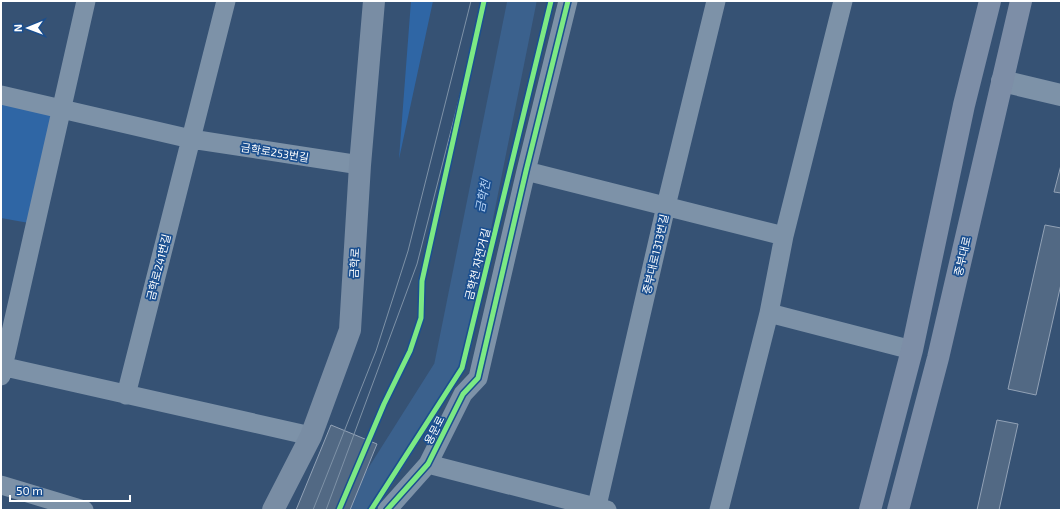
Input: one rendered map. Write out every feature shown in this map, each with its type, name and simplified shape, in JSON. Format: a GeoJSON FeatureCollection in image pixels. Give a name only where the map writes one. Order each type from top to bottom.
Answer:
{"type":"FeatureCollection","features":[{"type":"Feature","properties":{"kind":"main road","name":"금학로"},"geometry":{"type":"LineString","coordinates":[[273,510],[311,436],[350,330],[360,165],[374,1]]}},
{"type":"Feature","properties":{"kind":"main road"},"geometry":{"type":"LineString","coordinates":[[870,510],[912,350],[964,105],[990,1]]}},
{"type":"Feature","properties":{"kind":"main road","name":"중부대로"},"geometry":{"type":"LineString","coordinates":[[898,510],[938,358],[1021,1]]}},
{"type":"Feature","properties":{"kind":"street"},"geometry":{"type":"LineString","coordinates":[[86,1],[2,369],[311,436]]}},
{"type":"Feature","properties":{"kind":"street"},"geometry":{"type":"LineString","coordinates":[[191,139],[226,1]]}},
{"type":"Feature","properties":{"kind":"street","name":"용문로"},"geometry":{"type":"LineString","coordinates":[[387,510],[428,464],[464,394],[478,378],[526,171],[568,1]]}},
{"type":"Feature","properties":{"kind":"street","name":"중부대로1313번길"},"geometry":{"type":"LineString","coordinates":[[428,464],[600,509],[666,206],[716,1]]}},
{"type":"Feature","properties":{"kind":"street"},"geometry":{"type":"LineString","coordinates":[[720,510],[769,313],[784,236],[843,1]]}},
{"type":"Feature","properties":{"kind":"street"},"geometry":{"type":"LineString","coordinates":[[1002,81],[1061,96]]}},
{"type":"Feature","properties":{"kind":"street","name":"금학로253번길"},"geometry":{"type":"LineString","coordinates":[[1,96],[191,139],[360,165]]}},
{"type":"Feature","properties":{"kind":"street","name":"금학로241번길"},"geometry":{"type":"LineString","coordinates":[[126,395],[191,139]]}},
{"type":"Feature","properties":{"kind":"street"},"geometry":{"type":"LineString","coordinates":[[526,171],[784,236]]}},
{"type":"Feature","properties":{"kind":"street"},"geometry":{"type":"LineString","coordinates":[[769,313],[912,350]]}},
{"type":"Feature","properties":{"kind":"street"},"geometry":{"type":"LineString","coordinates":[[1,485],[84,510]]}},
{"type":"Feature","properties":{"kind":"shaded area"},"geometry":{"type":"Polygon","coordinates":[[[411,1],[433,1],[399,159],[411,1]]]}},
{"type":"Feature","properties":{"kind":"shaded area"},"geometry":{"type":"Polygon","coordinates":[[[1,103],[52,114],[29,223],[1,218],[1,103]]]}},
{"type":"Feature","properties":{"kind":"building"},"geometry":{"type":"Polygon","coordinates":[[[1061,165],[1061,193],[1054,192],[1061,165]]]}},
{"type":"Feature","properties":{"kind":"building"},"geometry":{"type":"Polygon","coordinates":[[[1045,225],[1061,228],[1061,284],[1036,395],[1008,389],[1045,225]]]}},
{"type":"Feature","properties":{"kind":"building"},"geometry":{"type":"Polygon","coordinates":[[[997,420],[1018,424],[999,510],[977,510],[997,420]]]}},
{"type":"Feature","properties":{"kind":"building"},"geometry":{"type":"Polygon","coordinates":[[[331,425],[377,444],[350,510],[296,510],[331,425]]]}},
{"type":"Feature","properties":{"kind":"waterway","name":"금학천"},"geometry":{"type":"LineString","coordinates":[[359,510],[448,369],[522,1]]}},
{"type":"Feature","properties":{"kind":"tram line"},"geometry":{"type":"LineString","coordinates":[[313,510],[376,351],[408,251],[471,1]]}},
{"type":"Feature","properties":{"kind":"tram line"},"geometry":{"type":"LineString","coordinates":[[326,510],[417,264],[484,1]]}},
{"type":"Feature","properties":{"kind":"cycle path"},"geometry":{"type":"LineString","coordinates":[[339,510],[384,404],[410,351],[421,318],[422,281],[484,1]]}},
{"type":"Feature","properties":{"kind":"cycle path","name":"금학천 자전거길"},"geometry":{"type":"LineString","coordinates":[[371,510],[462,368],[551,1]]}},
{"type":"Feature","properties":{"kind":"cycle path"},"geometry":{"type":"LineString","coordinates":[[387,510],[428,464],[463,394],[478,378],[526,171],[568,1]]}}]}
